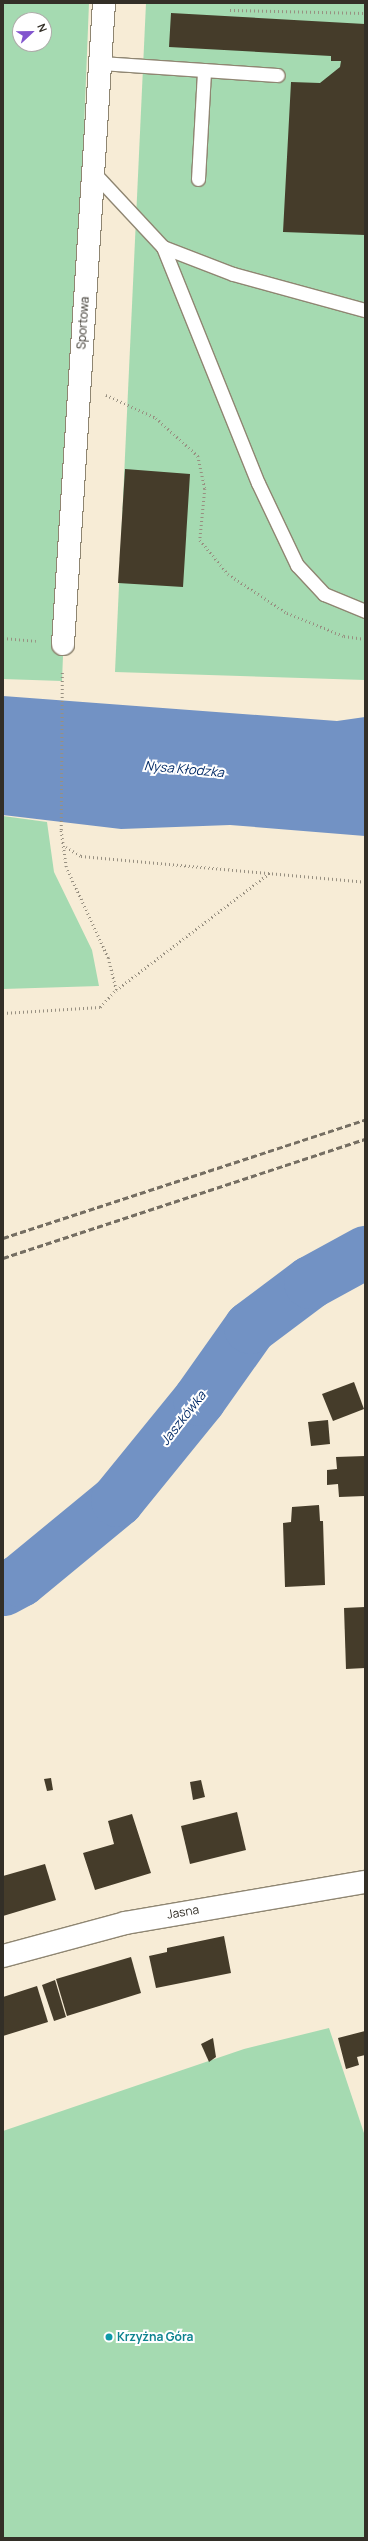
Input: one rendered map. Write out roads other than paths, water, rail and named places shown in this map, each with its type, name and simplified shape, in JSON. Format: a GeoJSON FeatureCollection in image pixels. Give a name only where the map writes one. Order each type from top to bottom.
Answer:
{"type":"FeatureCollection","features":[{"type":"Feature","properties":{"kind":"street","name":"Sportowa"},"geometry":{"type":"LineString","coordinates":[[54,643],[79,385],[104,3]]}},
{"type":"Feature","properties":{"kind":"street","name":"Jasna"},"geometry":{"type":"LineString","coordinates":[[3,1956],[125,1923],[365,1882]]}},
{"type":"Feature","properties":{"kind":"lane"},"geometry":{"type":"LineString","coordinates":[[100,62],[278,75]]}},
{"type":"Feature","properties":{"kind":"lane"},"geometry":{"type":"LineString","coordinates":[[198,178],[204,70]]}},
{"type":"Feature","properties":{"kind":"lane"},"geometry":{"type":"LineString","coordinates":[[93,172],[163,247],[258,483],[297,565],[324,594],[365,611]]}},
{"type":"Feature","properties":{"kind":"lane"},"geometry":{"type":"LineString","coordinates":[[163,247],[233,274],[365,310]]}},
{"type":"Feature","properties":{"kind":"water","name":"Nysa Kłodzka"},"geometry":{"type":"Polygon","coordinates":[[[3,696],[337,721],[365,717],[365,836],[230,825],[121,829],[3,815],[3,696]]]}},
{"type":"Feature","properties":{"kind":"waterway","name":"Jaszkówka"},"geometry":{"type":"LineString","coordinates":[[3,1589],[20,1580],[117,1500],[199,1399],[250,1327],[310,1282],[365,1252]]}},
{"type":"Feature","properties":{"kind":"railway"},"geometry":{"type":"LineString","coordinates":[[3,1238],[365,1120]]}},
{"type":"Feature","properties":{"kind":"railway"},"geometry":{"type":"LineString","coordinates":[[3,1258],[365,1139]]}},
{"type":"Feature","properties":{"kind":"place","name":"Krzyżna Góra"},"geometry":{"type":"Point","coordinates":[109,2337]}}]}
